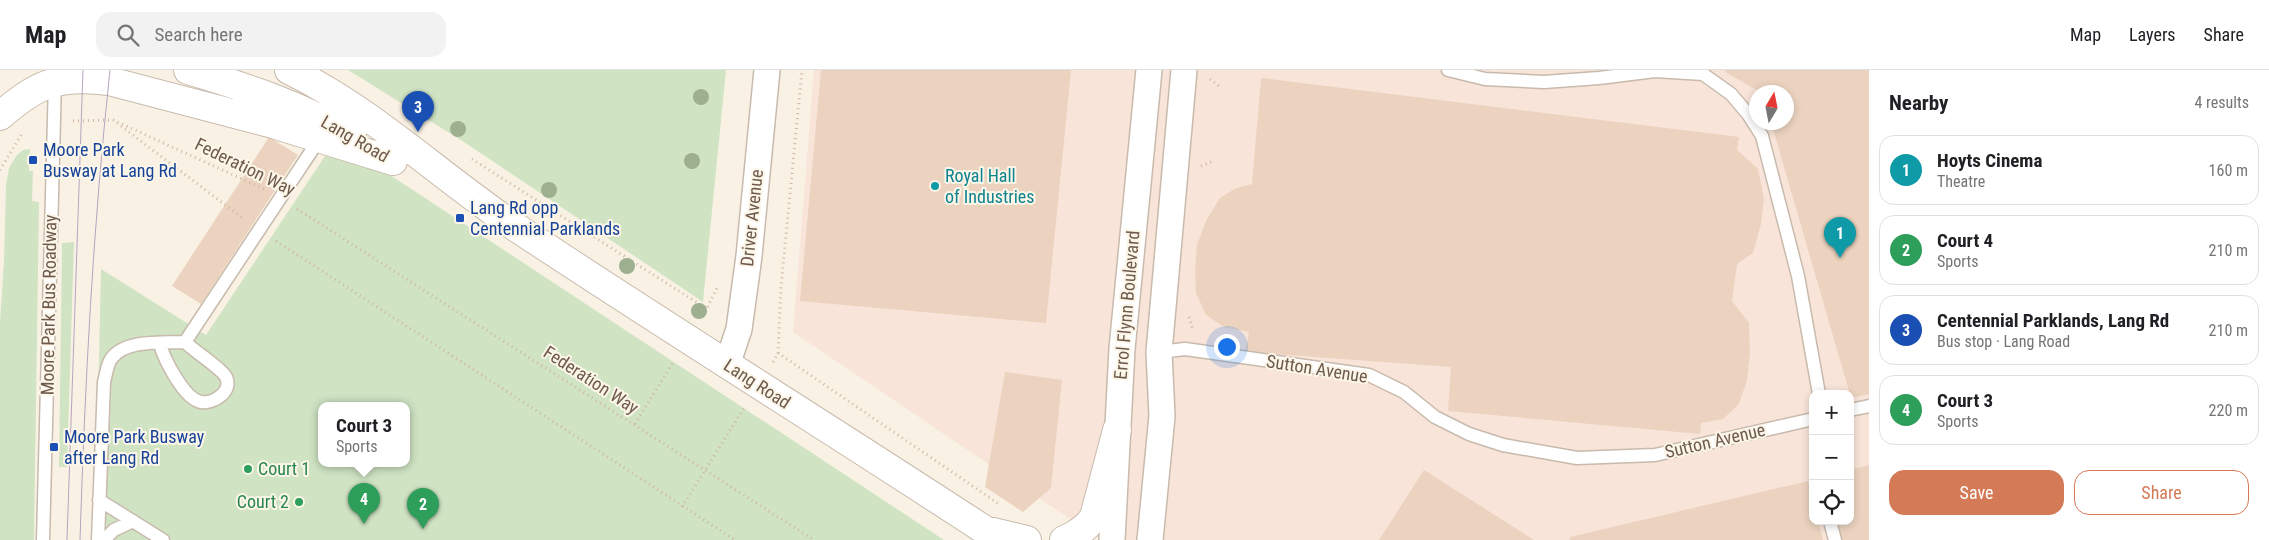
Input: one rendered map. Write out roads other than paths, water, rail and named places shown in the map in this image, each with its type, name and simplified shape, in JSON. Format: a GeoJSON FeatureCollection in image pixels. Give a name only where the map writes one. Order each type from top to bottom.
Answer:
{"type":"FeatureCollection","features":[{"type":"Feature","properties":{"kind":"street","name":"Lang Road"},"geometry":{"type":"LineString","coordinates":[[188,70],[244,87],[306,111],[333,125],[393,162],[515,227]]}},
{"type":"Feature","properties":{"kind":"street","name":"Lang Road"},"geometry":{"type":"LineString","coordinates":[[289,70],[310,80],[373,120],[515,227],[993,535],[1028,540]]}},
{"type":"Feature","properties":{"kind":"street","name":"Driver Avenue"},"geometry":{"type":"LineString","coordinates":[[727,365],[739,329],[748,265],[767,70]]}},
{"type":"Feature","properties":{"kind":"street","name":"Errol Flynn Boulevard"},"geometry":{"type":"LineString","coordinates":[[1112,540],[1122,349],[1149,70]]}},
{"type":"Feature","properties":{"kind":"street","name":"Errol Flynn Boulevard"},"geometry":{"type":"LineString","coordinates":[[1150,540],[1162,416],[1159,352],[1184,70]]}},
{"type":"Feature","properties":{"kind":"street"},"geometry":{"type":"LineString","coordinates":[[0,116],[21,98],[55,76],[109,81],[273,124],[393,162]]}},
{"type":"Feature","properties":{"kind":"street"},"geometry":{"type":"LineString","coordinates":[[1064,540],[1074,536],[1089,524],[1094,517],[1117,430]]}},
{"type":"Feature","properties":{"kind":"lane"},"geometry":{"type":"LineString","coordinates":[[1448,70],[1486,79],[1544,82],[1655,71],[1703,74],[1731,94],[1748,114],[1762,136],[1798,276],[1818,390]]}},
{"type":"Feature","properties":{"kind":"lane","name":"Moore Park Bus Roadway"},"geometry":{"type":"LineString","coordinates":[[43,540],[55,76]]}},
{"type":"Feature","properties":{"kind":"lane"},"geometry":{"type":"LineString","coordinates":[[185,342],[320,138]]}},
{"type":"Feature","properties":{"kind":"lane"},"geometry":{"type":"LineString","coordinates":[[160,344],[170,368],[192,398],[202,402],[221,396],[227,389],[226,376],[219,368],[196,354],[185,342]]}},
{"type":"Feature","properties":{"kind":"lane"},"geometry":{"type":"LineString","coordinates":[[98,540],[104,382],[110,360],[126,348],[185,342]]}},
{"type":"Feature","properties":{"kind":"lane","name":"Sutton Avenue"},"geometry":{"type":"LineString","coordinates":[[1159,352],[1185,349],[1369,375],[1404,392],[1435,418],[1469,434],[1502,445],[1577,458],[1655,455],[1809,420]]}},
{"type":"Feature","properties":{"kind":"lane"},"geometry":{"type":"LineString","coordinates":[[1854,409],[1869,406]]}},
{"type":"Feature","properties":{"kind":"lane"},"geometry":{"type":"LineString","coordinates":[[99,500],[163,540]]}},
{"type":"Feature","properties":{"kind":"lane"},"geometry":{"type":"LineString","coordinates":[[104,540],[114,530],[133,522]]}},
{"type":"Feature","properties":{"kind":"lane"},"geometry":{"type":"LineString","coordinates":[[1831,525],[1835,540]]}},
{"type":"Feature","properties":{"kind":"tram line"},"geometry":{"type":"LineString","coordinates":[[67,540],[83,70]]}},
{"type":"Feature","properties":{"kind":"tram line"},"geometry":{"type":"LineString","coordinates":[[80,540],[90,305],[110,70]]}},
{"type":"Feature","properties":{"kind":"place","name":"Centennial Parklands, Lang Rd"},"geometry":{"type":"Point","coordinates":[418,132]}},
{"type":"Feature","properties":{"kind":"place","name":"Moore Park Busway at Lang Rd"},"geometry":{"type":"Point","coordinates":[33,160]}},
{"type":"Feature","properties":{"kind":"place","name":"Royal Hall of Industries"},"geometry":{"type":"Point","coordinates":[935,186]}},
{"type":"Feature","properties":{"kind":"place","name":"Lang Rd opp Centennial Parklands"},"geometry":{"type":"Point","coordinates":[460,218]}},
{"type":"Feature","properties":{"kind":"place","name":"Hoyts Cinema"},"geometry":{"type":"Point","coordinates":[1840,258]}},
{"type":"Feature","properties":{"kind":"place","name":"Moore Park Busway after Lang Rd"},"geometry":{"type":"Point","coordinates":[54,447]}},
{"type":"Feature","properties":{"kind":"place","name":"Court 1"},"geometry":{"type":"Point","coordinates":[248,469]}},
{"type":"Feature","properties":{"kind":"place","name":"Court 2"},"geometry":{"type":"Point","coordinates":[299,502]}},
{"type":"Feature","properties":{"kind":"place","name":"Court 3"},"geometry":{"type":"Point","coordinates":[364,524]}},
{"type":"Feature","properties":{"kind":"place","name":"Court 4"},"geometry":{"type":"Point","coordinates":[423,529]}}]}
